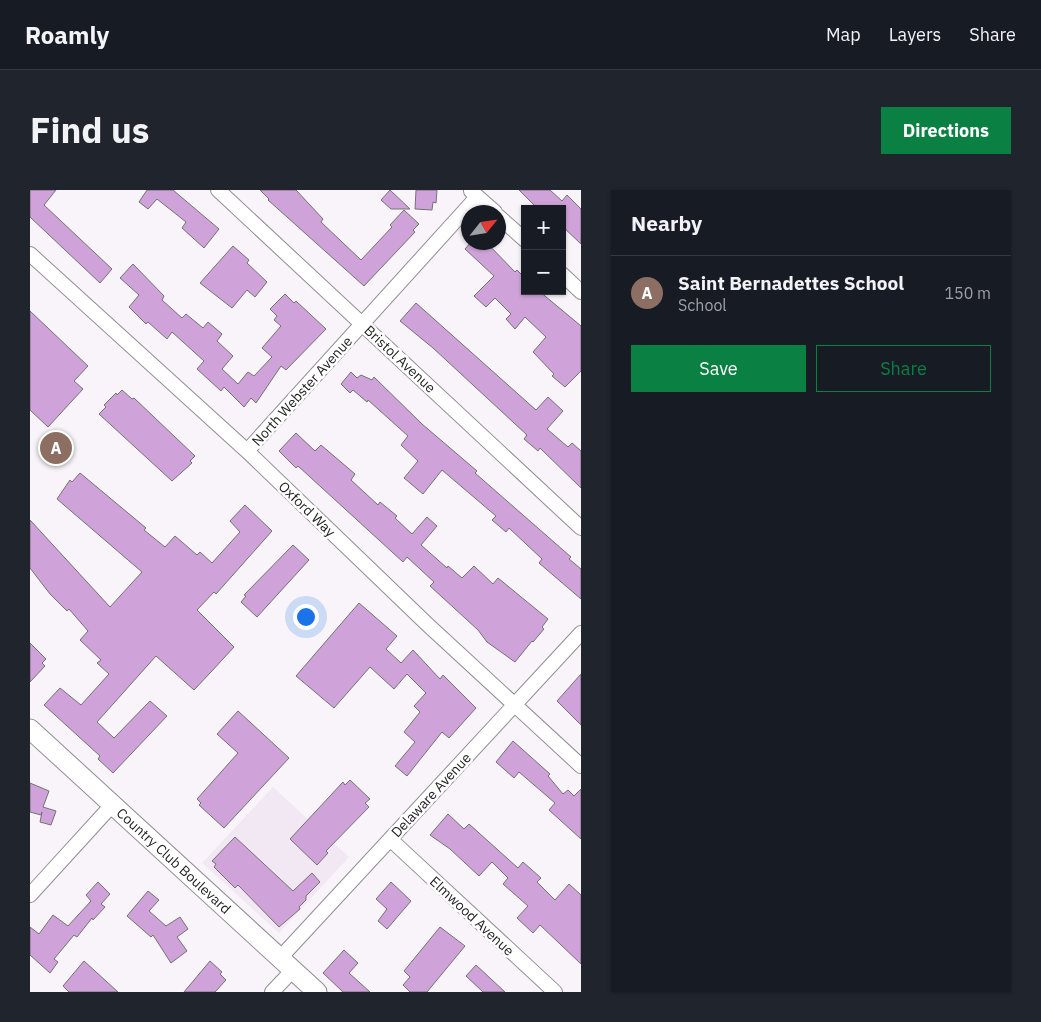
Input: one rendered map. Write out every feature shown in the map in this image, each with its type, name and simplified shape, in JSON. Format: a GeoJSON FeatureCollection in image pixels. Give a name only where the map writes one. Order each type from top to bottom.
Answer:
{"type":"FeatureCollection","features":[{"type":"Feature","properties":{"kind":"street","name":"Bristol Avenue"},"geometry":{"type":"LineString","coordinates":[[218,190],[581,528]]}},
{"type":"Feature","properties":{"kind":"street","name":"North Webster Avenue"},"geometry":{"type":"LineString","coordinates":[[247,452],[363,324],[474,193]]}},
{"type":"Feature","properties":{"kind":"street"},"geometry":{"type":"LineString","coordinates":[[474,193],[487,205]]}},
{"type":"Feature","properties":{"kind":"street"},"geometry":{"type":"LineString","coordinates":[[506,223],[521,236]]}},
{"type":"Feature","properties":{"kind":"street","name":"Oxford Way"},"geometry":{"type":"LineString","coordinates":[[30,254],[247,452],[581,766]]}},
{"type":"Feature","properties":{"kind":"street"},"geometry":{"type":"LineString","coordinates":[[566,278],[581,292]]}},
{"type":"Feature","properties":{"kind":"street","name":"Delaware Avenue"},"geometry":{"type":"LineString","coordinates":[[272,992],[287,964],[390,839],[581,633]]}},
{"type":"Feature","properties":{"kind":"street","name":"Country Club Boulevard"},"geometry":{"type":"LineString","coordinates":[[30,729],[317,992]]}},
{"type":"Feature","properties":{"kind":"street"},"geometry":{"type":"LineString","coordinates":[[30,895],[113,804]]}},
{"type":"Feature","properties":{"kind":"street","name":"Elmwood Avenue"},"geometry":{"type":"LineString","coordinates":[[390,839],[555,992]]}},
{"type":"Feature","properties":{"kind":"shaded area"},"geometry":{"type":"Polygon","coordinates":[[[273,787],[349,857],[279,933],[202,863],[273,787]]]}},
{"type":"Feature","properties":{"kind":"building"},"geometry":{"type":"Polygon","coordinates":[[[30,190],[56,190],[44,205],[112,269],[100,283],[30,217],[30,190]]]}},
{"type":"Feature","properties":{"kind":"building"},"geometry":{"type":"Polygon","coordinates":[[[147,190],[173,190],[219,229],[204,248],[182,228],[186,222],[157,199],[148,209],[139,202],[147,190]]]}},
{"type":"Feature","properties":{"kind":"building"},"geometry":{"type":"Polygon","coordinates":[[[260,190],[296,190],[323,219],[321,222],[361,260],[392,227],[390,225],[404,210],[419,224],[413,230],[415,232],[364,286],[268,200],[260,190]]]}},
{"type":"Feature","properties":{"kind":"building"},"geometry":{"type":"Polygon","coordinates":[[[390,190],[410,209],[391,209],[381,200],[390,190]]]}},
{"type":"Feature","properties":{"kind":"building"},"geometry":{"type":"Polygon","coordinates":[[[416,190],[437,190],[436,203],[433,202],[432,210],[415,209],[416,190]]]}},
{"type":"Feature","properties":{"kind":"building"},"geometry":{"type":"Polygon","coordinates":[[[519,190],[550,190],[562,201],[567,195],[581,209],[581,244],[566,230],[566,205],[534,205],[519,190]]]}},
{"type":"Feature","properties":{"kind":"building"},"geometry":{"type":"Polygon","coordinates":[[[233,246],[249,260],[247,263],[267,282],[255,297],[247,290],[232,308],[200,283],[233,246]]]}},
{"type":"Feature","properties":{"kind":"building"},"geometry":{"type":"Polygon","coordinates":[[[466,250],[494,250],[515,272],[517,270],[521,274],[521,295],[544,295],[581,326],[581,371],[565,387],[552,376],[554,374],[533,352],[546,337],[525,317],[515,329],[506,319],[511,314],[495,298],[486,307],[474,296],[494,276],[466,250]]]}},
{"type":"Feature","properties":{"kind":"building"},"geometry":{"type":"Polygon","coordinates":[[[133,264],[164,296],[162,300],[182,318],[186,314],[203,328],[208,322],[222,334],[217,341],[233,356],[222,369],[238,384],[248,372],[254,376],[272,357],[262,348],[281,326],[274,320],[277,316],[270,309],[285,294],[294,303],[296,301],[326,329],[286,370],[281,366],[256,403],[251,398],[244,407],[224,387],[221,391],[197,369],[204,361],[172,332],[167,339],[148,322],[146,324],[129,307],[139,295],[120,278],[133,264]]]}},
{"type":"Feature","properties":{"kind":"building"},"geometry":{"type":"Polygon","coordinates":[[[416,303],[536,410],[548,397],[563,411],[547,429],[568,447],[572,443],[581,451],[581,488],[540,448],[538,451],[524,439],[527,435],[433,348],[400,321],[416,303]]]}},
{"type":"Feature","properties":{"kind":"building"},"geometry":{"type":"Polygon","coordinates":[[[30,311],[88,366],[74,381],[83,389],[48,427],[30,410],[30,311]]]}},
{"type":"Feature","properties":{"kind":"building"},"geometry":{"type":"Polygon","coordinates":[[[351,372],[357,378],[361,375],[372,380],[374,377],[422,424],[477,471],[475,473],[571,557],[569,559],[581,569],[581,599],[539,563],[542,559],[509,528],[506,532],[492,520],[496,516],[442,470],[423,494],[404,478],[418,461],[401,445],[408,436],[368,400],[367,402],[353,390],[350,393],[341,384],[351,372]]]}},
{"type":"Feature","properties":{"kind":"building"},"geometry":{"type":"Polygon","coordinates":[[[122,390],[132,399],[134,398],[195,456],[190,461],[192,463],[172,481],[99,414],[106,407],[104,405],[116,393],[117,395],[122,390]]]}},
{"type":"Feature","properties":{"kind":"building"},"geometry":{"type":"Polygon","coordinates":[[[296,433],[315,451],[321,445],[355,474],[351,480],[378,505],[380,502],[397,516],[395,518],[412,534],[427,517],[437,526],[421,545],[447,568],[448,566],[462,578],[474,566],[493,584],[498,578],[548,619],[542,627],[544,629],[515,662],[487,642],[478,630],[430,586],[434,582],[407,557],[403,562],[279,451],[296,433]]]}},
{"type":"Feature","properties":{"kind":"building"},"geometry":{"type":"Polygon","coordinates":[[[80,473],[146,528],[144,530],[165,547],[175,536],[197,555],[200,552],[212,563],[240,532],[230,521],[245,505],[272,531],[216,594],[214,592],[197,610],[234,647],[194,690],[156,656],[97,722],[114,738],[150,701],[167,716],[113,773],[98,759],[100,756],[44,705],[60,688],[81,705],[109,674],[97,663],[101,660],[80,640],[88,631],[69,609],[67,611],[50,594],[30,568],[30,520],[110,607],[142,572],[57,499],[70,480],[72,482],[80,473]]]}},
{"type":"Feature","properties":{"kind":"building"},"geometry":{"type":"Polygon","coordinates":[[[293,545],[309,560],[257,617],[241,602],[246,596],[244,595],[293,545]]]}},
{"type":"Feature","properties":{"kind":"building"},"geometry":{"type":"Polygon","coordinates":[[[359,603],[397,636],[386,649],[401,663],[413,650],[440,679],[443,675],[476,708],[449,738],[442,732],[407,776],[395,766],[415,742],[404,732],[420,712],[414,706],[426,693],[407,674],[394,689],[370,667],[334,708],[296,676],[359,603]]]}},
{"type":"Feature","properties":{"kind":"building"},"geometry":{"type":"Polygon","coordinates":[[[30,643],[46,659],[42,663],[45,666],[30,682],[30,643]]]}},
{"type":"Feature","properties":{"kind":"building"},"geometry":{"type":"Polygon","coordinates":[[[581,674],[581,725],[557,701],[581,674]]]}},
{"type":"Feature","properties":{"kind":"building"},"geometry":{"type":"Polygon","coordinates":[[[238,711],[289,758],[224,828],[199,805],[201,803],[197,799],[238,753],[217,734],[238,711]]]}},
{"type":"Feature","properties":{"kind":"building"},"geometry":{"type":"Polygon","coordinates":[[[513,741],[550,774],[548,776],[563,794],[568,790],[574,796],[581,789],[581,839],[549,810],[555,803],[519,772],[514,778],[496,762],[513,741]]]}},
{"type":"Feature","properties":{"kind":"building"},"geometry":{"type":"Polygon","coordinates":[[[350,780],[370,799],[365,803],[369,807],[326,851],[328,853],[317,865],[290,839],[343,782],[345,785],[350,780]]]}},
{"type":"Feature","properties":{"kind":"building"},"geometry":{"type":"Polygon","coordinates":[[[30,783],[49,791],[43,807],[56,811],[51,825],[40,822],[42,812],[41,815],[30,812],[30,783]]]}},
{"type":"Feature","properties":{"kind":"building"},"geometry":{"type":"Polygon","coordinates":[[[448,814],[464,829],[469,824],[518,868],[523,862],[541,878],[537,882],[555,900],[569,884],[581,895],[581,964],[540,925],[533,933],[517,918],[528,906],[503,884],[508,878],[492,862],[479,876],[450,849],[430,835],[448,814]]]}},
{"type":"Feature","properties":{"kind":"building"},"geometry":{"type":"Polygon","coordinates":[[[235,837],[293,891],[312,873],[320,882],[306,896],[306,900],[299,907],[300,909],[279,927],[238,885],[235,888],[214,867],[216,864],[212,861],[235,837]]]}},
{"type":"Feature","properties":{"kind":"building"},"geometry":{"type":"Polygon","coordinates":[[[98,882],[110,894],[101,904],[105,907],[93,920],[92,918],[77,937],[74,935],[54,959],[58,962],[50,973],[30,955],[30,927],[39,934],[53,915],[68,926],[91,901],[86,895],[98,882]]]}},
{"type":"Feature","properties":{"kind":"building"},"geometry":{"type":"Polygon","coordinates":[[[391,882],[411,901],[387,929],[378,921],[387,909],[376,899],[391,882]]]}},
{"type":"Feature","properties":{"kind":"building"},"geometry":{"type":"Polygon","coordinates":[[[148,891],[159,900],[149,911],[166,926],[180,917],[188,929],[177,937],[187,951],[171,963],[153,935],[151,937],[127,916],[148,891]]]}},
{"type":"Feature","properties":{"kind":"building"},"geometry":{"type":"Polygon","coordinates":[[[440,927],[465,946],[427,992],[410,992],[403,985],[410,977],[404,971],[440,927]]]}},
{"type":"Feature","properties":{"kind":"building"},"geometry":{"type":"Polygon","coordinates":[[[344,950],[358,963],[349,973],[370,992],[343,992],[323,973],[344,950]]]}},
{"type":"Feature","properties":{"kind":"building"},"geometry":{"type":"Polygon","coordinates":[[[84,961],[118,992],[69,992],[63,986],[84,961]]]}},
{"type":"Feature","properties":{"kind":"building"},"geometry":{"type":"Polygon","coordinates":[[[210,961],[222,972],[220,974],[226,980],[215,992],[184,992],[210,961]]]}},
{"type":"Feature","properties":{"kind":"building"},"geometry":{"type":"Polygon","coordinates":[[[476,965],[505,992],[483,992],[466,976],[476,965]]]}},
{"type":"Feature","properties":{"kind":"place","name":"Saint Bernadettes School"},"geometry":{"type":"Point","coordinates":[56,448]}}]}
